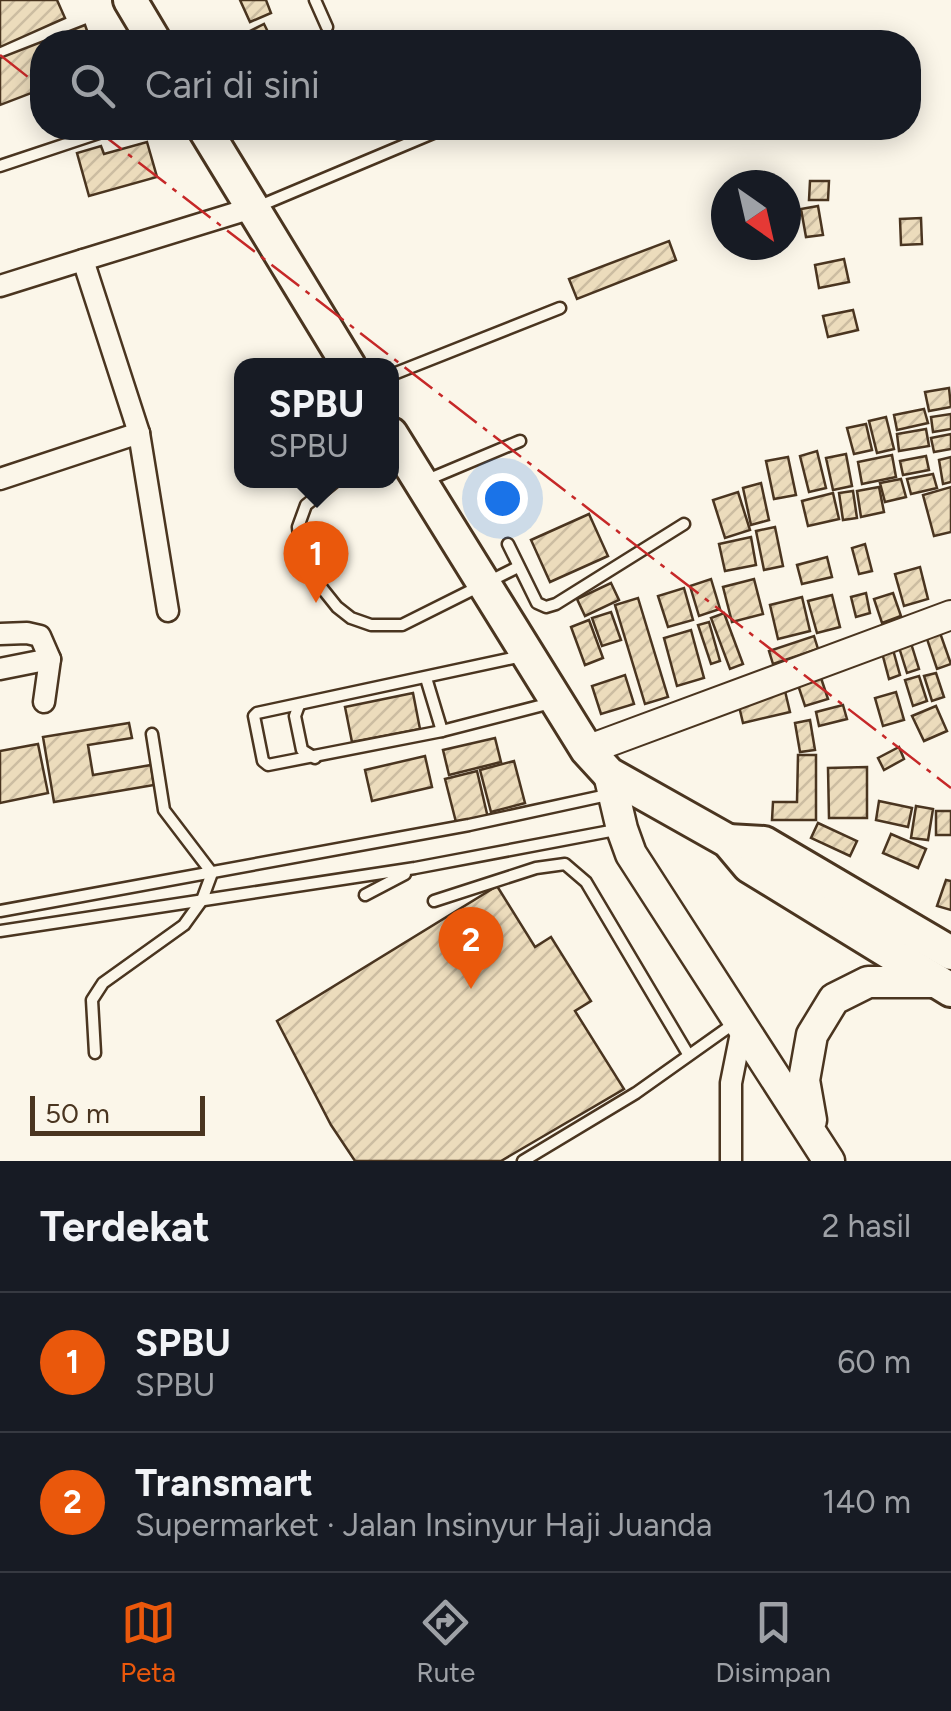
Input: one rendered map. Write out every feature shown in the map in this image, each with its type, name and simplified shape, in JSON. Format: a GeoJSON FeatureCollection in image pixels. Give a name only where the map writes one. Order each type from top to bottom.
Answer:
{"type":"FeatureCollection","features":[{"type":"Feature","properties":{"kind":"main road"},"geometry":{"type":"LineString","coordinates":[[130,0],[148,30]]}},
{"type":"Feature","properties":{"kind":"main road"},"geometry":{"type":"LineString","coordinates":[[211,140],[344,358]]}},
{"type":"Feature","properties":{"kind":"main road"},"geometry":{"type":"LineString","coordinates":[[399,447],[603,773],[622,829],[644,875],[829,1161]]}},
{"type":"Feature","properties":{"kind":"main road"},"geometry":{"type":"LineString","coordinates":[[603,773],[728,841],[764,843],[947,975]]}},
{"type":"Feature","properties":{"kind":"main road"},"geometry":{"type":"LineString","coordinates":[[814,1133],[804,1080],[812,1035],[834,998],[868,982],[947,975]]}},
{"type":"Feature","properties":{"kind":"street"},"geometry":{"type":"LineString","coordinates":[[0,286],[252,208]]}},
{"type":"Feature","properties":{"kind":"street"},"geometry":{"type":"LineString","coordinates":[[84,260],[139,433],[168,611]]}},
{"type":"Feature","properties":{"kind":"street"},"geometry":{"type":"LineString","coordinates":[[0,478],[139,433]]}},
{"type":"Feature","properties":{"kind":"street"},"geometry":{"type":"LineString","coordinates":[[603,773],[951,615]]}},
{"type":"Feature","properties":{"kind":"street"},"geometry":{"type":"LineString","coordinates":[[0,634],[40,636],[50,659],[44,702]]}},
{"type":"Feature","properties":{"kind":"street"},"geometry":{"type":"LineString","coordinates":[[0,669],[50,659]]}},
{"type":"Feature","properties":{"kind":"street"},"geometry":{"type":"LineString","coordinates":[[731,1161],[732,1082],[739,1024]]}},
{"type":"Feature","properties":{"kind":"lane"},"geometry":{"type":"LineString","coordinates":[[315,0],[327,27]]}},
{"type":"Feature","properties":{"kind":"lane"},"geometry":{"type":"LineString","coordinates":[[0,166],[78,140]]}},
{"type":"Feature","properties":{"kind":"lane"},"geometry":{"type":"LineString","coordinates":[[252,208],[416,140]]}},
{"type":"Feature","properties":{"kind":"lane"},"geometry":{"type":"LineString","coordinates":[[399,372],[560,308]]}},
{"type":"Feature","properties":{"kind":"lane"},"geometry":{"type":"LineString","coordinates":[[422,482],[520,441]]}},
{"type":"Feature","properties":{"kind":"lane"},"geometry":{"type":"LineString","coordinates":[[327,488],[306,505],[298,528],[300,548],[309,572],[351,618],[371,625],[402,625],[518,566]]}},
{"type":"Feature","properties":{"kind":"lane"},"geometry":{"type":"LineString","coordinates":[[508,544],[537,603],[546,607],[684,524]]}},
{"type":"Feature","properties":{"kind":"lane"},"geometry":{"type":"LineString","coordinates":[[528,655],[254,716],[263,762],[268,765],[316,758],[556,702]]}},
{"type":"Feature","properties":{"kind":"lane"},"geometry":{"type":"LineString","coordinates":[[426,678],[442,731]]}},
{"type":"Feature","properties":{"kind":"lane"},"geometry":{"type":"LineString","coordinates":[[299,705],[295,716],[302,750],[316,758]]}},
{"type":"Feature","properties":{"kind":"lane"},"geometry":{"type":"LineString","coordinates":[[152,734],[164,810],[212,873]]}},
{"type":"Feature","properties":{"kind":"lane"},"geometry":{"type":"LineString","coordinates":[[0,911],[470,825],[603,773]]}},
{"type":"Feature","properties":{"kind":"lane"},"geometry":{"type":"LineString","coordinates":[[0,931],[415,868],[622,829]]}},
{"type":"Feature","properties":{"kind":"lane"},"geometry":{"type":"LineString","coordinates":[[434,901],[536,868],[565,864],[586,882],[688,1054]]}},
{"type":"Feature","properties":{"kind":"lane"},"geometry":{"type":"LineString","coordinates":[[365,895],[415,868]]}},
{"type":"Feature","properties":{"kind":"lane"},"geometry":{"type":"LineString","coordinates":[[95,1053],[92,1000],[104,982],[184,925],[202,900],[212,873]]}},
{"type":"Feature","properties":{"kind":"lane"},"geometry":{"type":"LineString","coordinates":[[523,1161],[636,1093],[688,1054],[739,1024]]}},
{"type":"Feature","properties":{"kind":"building"},"geometry":{"type":"Polygon","coordinates":[[[0,0],[57,0],[65,18],[30,30],[30,34],[0,47],[0,0]]]}},
{"type":"Feature","properties":{"kind":"building"},"geometry":{"type":"Polygon","coordinates":[[[240,0],[266,0],[271,13],[250,22],[240,0]]]}},
{"type":"Feature","properties":{"kind":"building"},"geometry":{"type":"Polygon","coordinates":[[[30,46],[30,94],[0,105],[0,58],[30,46]]]}},
{"type":"Feature","properties":{"kind":"building"},"geometry":{"type":"Polygon","coordinates":[[[147,142],[157,177],[89,196],[77,153],[101,146],[104,154],[147,142]]]}},
{"type":"Feature","properties":{"kind":"building"},"geometry":{"type":"Polygon","coordinates":[[[810,181],[829,181],[828,200],[809,200],[810,181]]]}},
{"type":"Feature","properties":{"kind":"building"},"geometry":{"type":"Polygon","coordinates":[[[818,206],[823,235],[806,237],[801,209],[818,206]]]}},
{"type":"Feature","properties":{"kind":"building"},"geometry":{"type":"Polygon","coordinates":[[[921,218],[922,244],[901,245],[900,219],[921,218]]]}},
{"type":"Feature","properties":{"kind":"building"},"geometry":{"type":"Polygon","coordinates":[[[669,241],[676,260],[577,299],[569,279],[669,241]]]}},
{"type":"Feature","properties":{"kind":"building"},"geometry":{"type":"Polygon","coordinates":[[[844,259],[849,282],[819,288],[815,265],[844,259]]]}},
{"type":"Feature","properties":{"kind":"building"},"geometry":{"type":"Polygon","coordinates":[[[853,310],[858,330],[828,337],[823,316],[853,310]]]}},
{"type":"Feature","properties":{"kind":"building"},"geometry":{"type":"Polygon","coordinates":[[[949,388],[951,407],[929,411],[925,392],[949,388]]]}},
{"type":"Feature","properties":{"kind":"building"},"geometry":{"type":"Polygon","coordinates":[[[924,409],[928,423],[897,430],[894,415],[924,409]]]}},
{"type":"Feature","properties":{"kind":"building"},"geometry":{"type":"Polygon","coordinates":[[[951,414],[951,429],[933,432],[931,417],[951,414]]]}},
{"type":"Feature","properties":{"kind":"building"},"geometry":{"type":"Polygon","coordinates":[[[886,417],[894,449],[877,453],[869,421],[886,417]]]}},
{"type":"Feature","properties":{"kind":"building"},"geometry":{"type":"Polygon","coordinates":[[[866,424],[872,450],[854,454],[847,428],[866,424]]]}},
{"type":"Feature","properties":{"kind":"building"},"geometry":{"type":"Polygon","coordinates":[[[926,429],[929,446],[899,451],[897,434],[926,429]]]}},
{"type":"Feature","properties":{"kind":"building"},"geometry":{"type":"Polygon","coordinates":[[[951,434],[951,449],[934,452],[931,438],[951,434]]]}},
{"type":"Feature","properties":{"kind":"building"},"geometry":{"type":"Polygon","coordinates":[[[817,451],[826,488],[809,492],[800,456],[817,451]]]}},
{"type":"Feature","properties":{"kind":"building"},"geometry":{"type":"Polygon","coordinates":[[[846,454],[852,486],[833,490],[826,458],[846,454]]]}},
{"type":"Feature","properties":{"kind":"building"},"geometry":{"type":"Polygon","coordinates":[[[892,455],[896,477],[862,484],[858,462],[892,455]]]}},
{"type":"Feature","properties":{"kind":"building"},"geometry":{"type":"Polygon","coordinates":[[[926,456],[929,470],[903,475],[900,461],[926,456]]]}},
{"type":"Feature","properties":{"kind":"building"},"geometry":{"type":"Polygon","coordinates":[[[788,457],[796,495],[774,499],[766,461],[788,457]]]}},
{"type":"Feature","properties":{"kind":"building"},"geometry":{"type":"Polygon","coordinates":[[[951,457],[951,482],[943,484],[939,460],[951,457]]]}},
{"type":"Feature","properties":{"kind":"building"},"geometry":{"type":"Polygon","coordinates":[[[933,474],[937,488],[911,494],[907,479],[933,474]]]}},
{"type":"Feature","properties":{"kind":"building"},"geometry":{"type":"Polygon","coordinates":[[[901,479],[906,497],[885,502],[880,483],[901,479]]]}},
{"type":"Feature","properties":{"kind":"building"},"geometry":{"type":"Polygon","coordinates":[[[761,483],[769,520],[751,525],[743,488],[761,483]]]}},
{"type":"Feature","properties":{"kind":"building"},"geometry":{"type":"Polygon","coordinates":[[[879,487],[884,512],[861,517],[857,491],[879,487]]]}},
{"type":"Feature","properties":{"kind":"building"},"geometry":{"type":"Polygon","coordinates":[[[951,487],[951,532],[934,536],[923,495],[951,487]]]}},
{"type":"Feature","properties":{"kind":"building"},"geometry":{"type":"Polygon","coordinates":[[[853,491],[857,518],[843,520],[839,493],[853,491]]]}},
{"type":"Feature","properties":{"kind":"building"},"geometry":{"type":"Polygon","coordinates":[[[738,492],[750,530],[725,538],[713,500],[738,492]]]}},
{"type":"Feature","properties":{"kind":"building"},"geometry":{"type":"Polygon","coordinates":[[[833,493],[839,519],[808,526],[802,501],[833,493]]]}},
{"type":"Feature","properties":{"kind":"building"},"geometry":{"type":"Polygon","coordinates":[[[589,514],[608,556],[550,582],[531,540],[589,514]]]}},
{"type":"Feature","properties":{"kind":"building"},"geometry":{"type":"Polygon","coordinates":[[[775,527],[783,566],[764,570],[756,531],[775,527]]]}},
{"type":"Feature","properties":{"kind":"building"},"geometry":{"type":"Polygon","coordinates":[[[751,537],[756,565],[725,571],[719,544],[751,537]]]}},
{"type":"Feature","properties":{"kind":"building"},"geometry":{"type":"Polygon","coordinates":[[[865,544],[872,571],[859,574],[852,548],[865,544]]]}},
{"type":"Feature","properties":{"kind":"building"},"geometry":{"type":"Polygon","coordinates":[[[827,557],[832,577],[802,584],[797,565],[827,557]]]}},
{"type":"Feature","properties":{"kind":"building"},"geometry":{"type":"Polygon","coordinates":[[[920,567],[928,599],[904,606],[895,574],[920,567]]]}},
{"type":"Feature","properties":{"kind":"building"},"geometry":{"type":"Polygon","coordinates":[[[711,579],[720,609],[699,616],[690,586],[711,579]]]}},
{"type":"Feature","properties":{"kind":"building"},"geometry":{"type":"Polygon","coordinates":[[[754,579],[763,614],[732,622],[723,587],[754,579]]]}},
{"type":"Feature","properties":{"kind":"building"},"geometry":{"type":"Polygon","coordinates":[[[611,583],[619,600],[585,616],[577,599],[611,583]]]}},
{"type":"Feature","properties":{"kind":"building"},"geometry":{"type":"Polygon","coordinates":[[[684,588],[693,620],[668,627],[658,596],[684,588]]]}},
{"type":"Feature","properties":{"kind":"building"},"geometry":{"type":"Polygon","coordinates":[[[866,593],[870,613],[856,617],[851,597],[866,593]]]}},
{"type":"Feature","properties":{"kind":"building"},"geometry":{"type":"Polygon","coordinates":[[[893,593],[901,616],[882,623],[874,599],[893,593]]]}},
{"type":"Feature","properties":{"kind":"building"},"geometry":{"type":"Polygon","coordinates":[[[832,595],[840,627],[817,633],[808,601],[832,595]]]}},
{"type":"Feature","properties":{"kind":"building"},"geometry":{"type":"Polygon","coordinates":[[[802,597],[810,631],[778,639],[770,605],[802,597]]]}},
{"type":"Feature","properties":{"kind":"building"},"geometry":{"type":"Polygon","coordinates":[[[638,598],[668,697],[645,704],[615,605],[638,598]]]}},
{"type":"Feature","properties":{"kind":"building"},"geometry":{"type":"Polygon","coordinates":[[[611,612],[621,640],[602,646],[592,618],[611,612]]]}},
{"type":"Feature","properties":{"kind":"building"},"geometry":{"type":"Polygon","coordinates":[[[724,613],[743,664],[730,669],[711,618],[724,613]]]}},
{"type":"Feature","properties":{"kind":"building"},"geometry":{"type":"Polygon","coordinates":[[[589,620],[603,658],[585,665],[571,627],[589,620]]]}},
{"type":"Feature","properties":{"kind":"building"},"geometry":{"type":"Polygon","coordinates":[[[709,622],[720,661],[711,664],[698,625],[709,622]]]}},
{"type":"Feature","properties":{"kind":"building"},"geometry":{"type":"Polygon","coordinates":[[[691,630],[704,678],[677,686],[664,638],[691,630]]]}},
{"type":"Feature","properties":{"kind":"building"},"geometry":{"type":"Polygon","coordinates":[[[939,630],[951,664],[937,669],[926,636],[939,630]]]}},
{"type":"Feature","properties":{"kind":"building"},"geometry":{"type":"Polygon","coordinates":[[[814,636],[818,649],[773,664],[769,651],[814,636]]]}},
{"type":"Feature","properties":{"kind":"building"},"geometry":{"type":"Polygon","coordinates":[[[910,640],[919,669],[907,673],[898,644],[910,640]]]}},
{"type":"Feature","properties":{"kind":"building"},"geometry":{"type":"Polygon","coordinates":[[[892,646],[900,675],[889,679],[881,649],[892,646]]]}},
{"type":"Feature","properties":{"kind":"building"},"geometry":{"type":"Polygon","coordinates":[[[936,673],[944,697],[932,701],[924,676],[936,673]]]}},
{"type":"Feature","properties":{"kind":"building"},"geometry":{"type":"Polygon","coordinates":[[[625,675],[634,704],[601,714],[592,686],[625,675]]]}},
{"type":"Feature","properties":{"kind":"building"},"geometry":{"type":"Polygon","coordinates":[[[820,675],[828,699],[805,706],[797,682],[820,675]]]}},
{"type":"Feature","properties":{"kind":"building"},"geometry":{"type":"Polygon","coordinates":[[[919,676],[927,701],[913,706],[905,680],[919,676]]]}},
{"type":"Feature","properties":{"kind":"building"},"geometry":{"type":"Polygon","coordinates":[[[785,691],[790,712],[743,723],[738,702],[785,691]]]}},
{"type":"Feature","properties":{"kind":"building"},"geometry":{"type":"Polygon","coordinates":[[[896,692],[904,720],[883,726],[875,698],[896,692]]]}},
{"type":"Feature","properties":{"kind":"building"},"geometry":{"type":"Polygon","coordinates":[[[413,693],[420,729],[352,742],[345,707],[413,693]]]}},
{"type":"Feature","properties":{"kind":"building"},"geometry":{"type":"Polygon","coordinates":[[[843,705],[847,719],[819,726],[816,712],[843,705]]]}},
{"type":"Feature","properties":{"kind":"building"},"geometry":{"type":"Polygon","coordinates":[[[936,706],[947,731],[924,741],[912,716],[936,706]]]}},
{"type":"Feature","properties":{"kind":"building"},"geometry":{"type":"Polygon","coordinates":[[[810,720],[815,750],[800,752],[795,723],[810,720]]]}},
{"type":"Feature","properties":{"kind":"building"},"geometry":{"type":"Polygon","coordinates":[[[129,723],[132,738],[88,745],[93,775],[151,765],[154,785],[54,802],[43,737],[129,723]]]}},
{"type":"Feature","properties":{"kind":"building"},"geometry":{"type":"Polygon","coordinates":[[[495,738],[501,762],[449,775],[443,750],[495,738]]]}},
{"type":"Feature","properties":{"kind":"building"},"geometry":{"type":"Polygon","coordinates":[[[38,744],[48,793],[0,803],[0,751],[38,744]]]}},
{"type":"Feature","properties":{"kind":"building"},"geometry":{"type":"Polygon","coordinates":[[[899,747],[904,759],[884,770],[878,758],[899,747]]]}},
{"type":"Feature","properties":{"kind":"building"},"geometry":{"type":"Polygon","coordinates":[[[798,755],[816,755],[816,820],[772,820],[773,802],[797,802],[798,755]]]}},
{"type":"Feature","properties":{"kind":"building"},"geometry":{"type":"Polygon","coordinates":[[[425,756],[432,787],[372,801],[365,770],[425,756]]]}},
{"type":"Feature","properties":{"kind":"building"},"geometry":{"type":"Polygon","coordinates":[[[514,761],[525,803],[491,812],[480,770],[514,761]]]}},
{"type":"Feature","properties":{"kind":"building"},"geometry":{"type":"Polygon","coordinates":[[[867,767],[867,818],[829,818],[828,768],[867,767]]]}},
{"type":"Feature","properties":{"kind":"building"},"geometry":{"type":"Polygon","coordinates":[[[477,771],[488,818],[457,826],[445,779],[477,771]]]}},
{"type":"Feature","properties":{"kind":"building"},"geometry":{"type":"Polygon","coordinates":[[[879,801],[912,808],[908,827],[876,820],[879,801]]]}},
{"type":"Feature","properties":{"kind":"building"},"geometry":{"type":"Polygon","coordinates":[[[916,806],[933,809],[928,840],[911,838],[916,806]]]}},
{"type":"Feature","properties":{"kind":"building"},"geometry":{"type":"Polygon","coordinates":[[[936,811],[951,811],[951,835],[936,835],[936,811]]]}},
{"type":"Feature","properties":{"kind":"building"},"geometry":{"type":"Polygon","coordinates":[[[818,823],[857,841],[850,856],[811,838],[818,823]]]}},
{"type":"Feature","properties":{"kind":"building"},"geometry":{"type":"Polygon","coordinates":[[[891,834],[926,849],[918,868],[883,853],[891,834]]]}},
{"type":"Feature","properties":{"kind":"building"},"geometry":{"type":"Polygon","coordinates":[[[946,880],[951,881],[951,910],[937,906],[946,880]]]}},
{"type":"Feature","properties":{"kind":"building"},"geometry":{"type":"Polygon","coordinates":[[[497,886],[535,947],[551,937],[591,1001],[575,1011],[624,1089],[501,1161],[355,1161],[331,1125],[277,1021],[497,886]]]}},
{"type":"Feature","properties":{"kind":"power"},"geometry":{"type":"LineString","coordinates":[[0,55],[30,79]]}},
{"type":"Feature","properties":{"kind":"power"},"geometry":{"type":"LineString","coordinates":[[110,140],[393,358]]}},
{"type":"Feature","properties":{"kind":"power"},"geometry":{"type":"LineString","coordinates":[[399,363],[951,788]]}},
{"type":"Feature","properties":{"kind":"place","name":"SPBU"},"geometry":{"type":"Point","coordinates":[316,603]}},
{"type":"Feature","properties":{"kind":"place","name":"Transmart"},"geometry":{"type":"Point","coordinates":[471,989]}}]}
